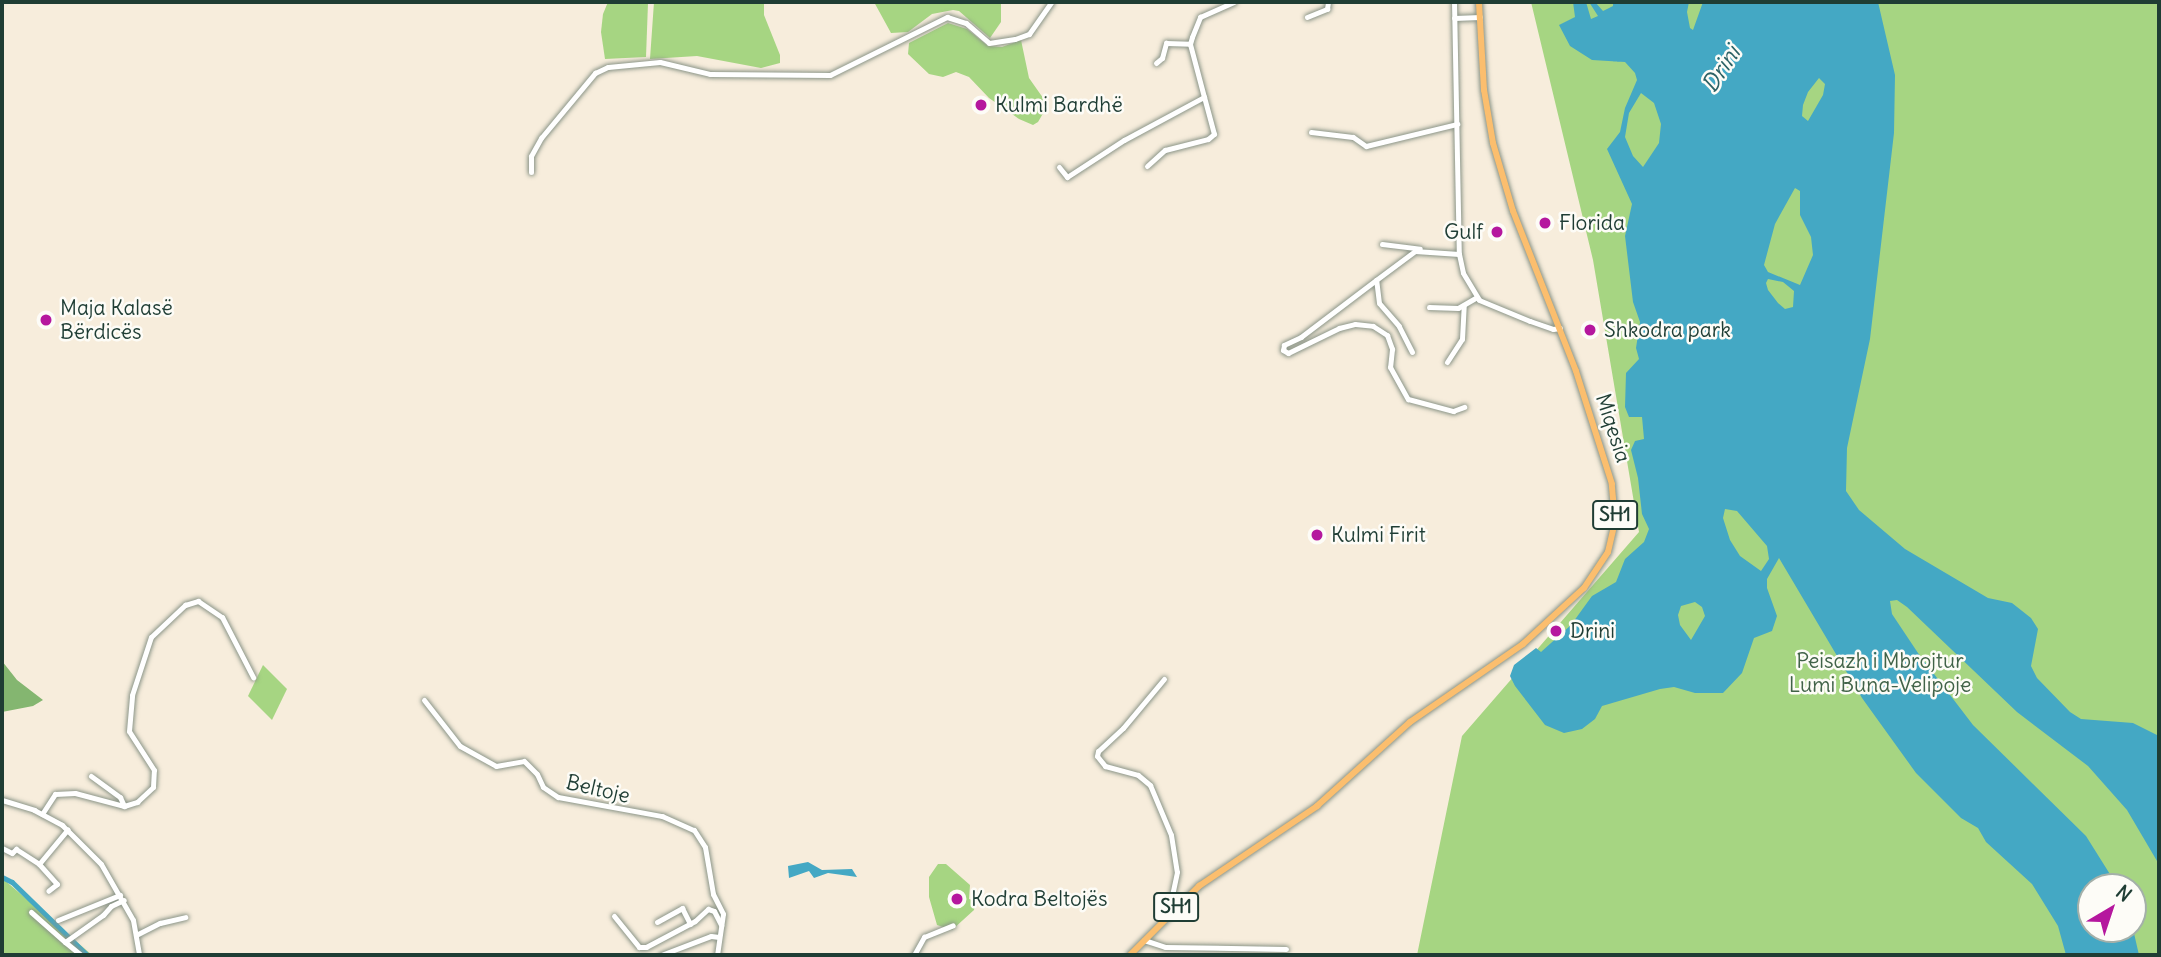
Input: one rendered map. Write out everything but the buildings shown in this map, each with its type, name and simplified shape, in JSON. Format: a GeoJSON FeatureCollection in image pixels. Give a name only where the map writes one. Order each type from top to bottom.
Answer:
{"type":"FeatureCollection","features":[{"type":"Feature","properties":{"kind":"main road","name":"Miqesia"},"geometry":{"type":"LineString","coordinates":[[1177,906],[1227,865],[1317,806],[1409,722],[1523,644],[1584,589],[1600,567],[1612,538],[1615,508],[1612,484],[1560,328],[1513,211],[1493,143],[1484,90],[1479,2]]}},
{"type":"Feature","properties":{"kind":"main road","name":"SH1"},"geometry":{"type":"LineString","coordinates":[[1130,955],[1177,906]]}},
{"type":"Feature","properties":{"kind":"street"},"geometry":{"type":"LineString","coordinates":[[531,172],[531,156],[541,138],[595,73],[608,67],[660,62],[710,74],[830,75],[947,17],[966,23],[989,43],[1015,39],[1029,34],[1051,2]]}},
{"type":"Feature","properties":{"kind":"street"},"geometry":{"type":"LineString","coordinates":[[1147,166],[1165,150],[1203,141],[1214,134],[1190,44],[1200,17],[1234,2]]}},
{"type":"Feature","properties":{"kind":"street"},"geometry":{"type":"LineString","coordinates":[[1307,17],[1327,9],[1328,2]]}},
{"type":"Feature","properties":{"kind":"street"},"geometry":{"type":"LineString","coordinates":[[1454,2],[1459,254],[1463,273],[1475,298],[1530,321],[1553,329],[1560,328]]}},
{"type":"Feature","properties":{"kind":"street"},"geometry":{"type":"LineString","coordinates":[[1454,18],[1480,17]]}},
{"type":"Feature","properties":{"kind":"street"},"geometry":{"type":"LineString","coordinates":[[1156,63],[1162,58],[1166,43],[1190,44]]}},
{"type":"Feature","properties":{"kind":"street"},"geometry":{"type":"LineString","coordinates":[[1059,167],[1067,177],[1124,140],[1204,97]]}},
{"type":"Feature","properties":{"kind":"street"},"geometry":{"type":"LineString","coordinates":[[1311,132],[1353,137],[1366,146],[1457,124]]}},
{"type":"Feature","properties":{"kind":"street"},"geometry":{"type":"LineString","coordinates":[[1382,244],[1459,254]]}},
{"type":"Feature","properties":{"kind":"street"},"geometry":{"type":"LineString","coordinates":[[1428,250],[1410,254],[1301,337],[1284,345],[1284,352],[1339,328],[1354,324],[1373,326],[1387,335],[1392,349],[1390,367],[1408,399],[1453,411],[1465,407]]}},
{"type":"Feature","properties":{"kind":"street"},"geometry":{"type":"LineString","coordinates":[[1376,279],[1379,303],[1399,326],[1412,352]]}},
{"type":"Feature","properties":{"kind":"street"},"geometry":{"type":"LineString","coordinates":[[1429,307],[1464,306],[1475,298]]}},
{"type":"Feature","properties":{"kind":"street"},"geometry":{"type":"LineString","coordinates":[[1447,362],[1463,335],[1464,306]]}},
{"type":"Feature","properties":{"kind":"street"},"geometry":{"type":"LineString","coordinates":[[41,814],[52,797],[63,792],[93,796],[124,806],[133,804],[147,794],[156,776],[129,727],[132,695],[151,637],[185,605],[198,601],[222,617],[253,677]]}},
{"type":"Feature","properties":{"kind":"street"},"geometry":{"type":"LineString","coordinates":[[1164,679],[1122,728],[1102,746],[1097,756],[1105,766],[1138,775],[1150,785],[1171,835],[1177,872],[1171,900],[1177,906]]}},
{"type":"Feature","properties":{"kind":"street","name":"Beltoje"},"geometry":{"type":"LineString","coordinates":[[424,700],[460,746],[496,766],[524,761],[537,774],[543,787],[558,797],[662,816],[694,830],[705,847],[713,894],[723,914],[717,955]]}},
{"type":"Feature","properties":{"kind":"street"},"geometry":{"type":"LineString","coordinates":[[91,776],[120,797],[124,806]]}},
{"type":"Feature","properties":{"kind":"street"},"geometry":{"type":"LineString","coordinates":[[2,800],[41,814],[68,829],[102,864],[122,897],[136,935],[139,955]]}},
{"type":"Feature","properties":{"kind":"street"},"geometry":{"type":"LineString","coordinates":[[38,864],[68,829]]}},
{"type":"Feature","properties":{"kind":"street"},"geometry":{"type":"LineString","coordinates":[[2,848],[12,853],[16,849],[38,864],[57,884],[48,891]]}},
{"type":"Feature","properties":{"kind":"street"},"geometry":{"type":"LineString","coordinates":[[58,920],[122,897]]}},
{"type":"Feature","properties":{"kind":"street"},"geometry":{"type":"LineString","coordinates":[[66,941],[103,915],[122,897]]}},
{"type":"Feature","properties":{"kind":"street"},"geometry":{"type":"LineString","coordinates":[[657,922],[682,908],[690,924]]}},
{"type":"Feature","properties":{"kind":"street"},"geometry":{"type":"LineString","coordinates":[[614,916],[639,947],[646,947],[690,924],[711,908],[721,925]]}},
{"type":"Feature","properties":{"kind":"street"},"geometry":{"type":"LineString","coordinates":[[31,912],[81,955]]}},
{"type":"Feature","properties":{"kind":"street"},"geometry":{"type":"LineString","coordinates":[[136,935],[160,923],[185,918]]}},
{"type":"Feature","properties":{"kind":"street"},"geometry":{"type":"LineString","coordinates":[[914,955],[924,937],[953,925]]}},
{"type":"Feature","properties":{"kind":"street"},"geometry":{"type":"LineString","coordinates":[[661,955],[711,936],[719,937]]}},
{"type":"Feature","properties":{"kind":"street"},"geometry":{"type":"LineString","coordinates":[[1144,940],[1164,947],[1226,952],[1286,949]]}},
{"type":"Feature","properties":{"kind":"green space"},"geometry":{"type":"Polygon","coordinates":[[[608,2],[648,3],[646,57],[605,59],[601,32],[603,14],[608,2]]]}},
{"type":"Feature","properties":{"kind":"green space"},"geometry":{"type":"Polygon","coordinates":[[[654,2],[764,2],[764,15],[780,55],[780,63],[761,68],[697,56],[650,59],[654,2]]]}},
{"type":"Feature","properties":{"kind":"green space"},"geometry":{"type":"Polygon","coordinates":[[[874,2],[1001,2],[1001,22],[990,38],[959,11],[953,10],[932,14],[908,32],[891,33],[874,2]]]}},
{"type":"Feature","properties":{"kind":"green space","name":"Peisazh i Mbrojtur Lumi Buna-Velipoje"},"geometry":{"type":"Polygon","coordinates":[[[1531,2],[2159,2],[2159,955],[1417,955],[1462,736],[1639,532],[1593,260],[1531,2]]]}},
{"type":"Feature","properties":{"kind":"green space"},"geometry":{"type":"Polygon","coordinates":[[[948,23],[967,29],[988,46],[1002,47],[1021,40],[1029,78],[1048,105],[1038,122],[1033,125],[1019,119],[989,98],[969,77],[956,72],[943,77],[929,74],[908,54],[909,43],[948,23]]]}},
{"type":"Feature","properties":{"kind":"green space"},"geometry":{"type":"Polygon","coordinates":[[[2,661],[17,680],[43,700],[33,706],[2,712],[2,661]]]}},
{"type":"Feature","properties":{"kind":"green space"},"geometry":{"type":"Polygon","coordinates":[[[263,665],[287,689],[272,720],[248,696],[263,665]]]}},
{"type":"Feature","properties":{"kind":"green space"},"geometry":{"type":"Polygon","coordinates":[[[938,864],[946,864],[970,885],[969,899],[976,901],[974,910],[952,930],[937,925],[929,897],[929,877],[938,864]]]}},
{"type":"Feature","properties":{"kind":"green space"},"geometry":{"type":"Polygon","coordinates":[[[2,878],[92,955],[2,955],[2,878]]]}},
{"type":"Feature","properties":{"kind":"water"},"geometry":{"type":"Polygon","coordinates":[[[1573,2],[1586,2],[1591,19],[1598,16],[1589,2],[1595,2],[1603,11],[1613,6],[1613,2],[1689,2],[1687,12],[1690,28],[1693,30],[1703,2],[1878,2],[1895,75],[1894,133],[1870,339],[1847,448],[1846,491],[1859,510],[1905,549],[1988,598],[2012,603],[2031,618],[2038,629],[2031,666],[2037,678],[2070,712],[2081,719],[2133,723],[2159,736],[2157,861],[2127,810],[2088,766],[2017,712],[1907,607],[1897,600],[1890,601],[1892,614],[1918,653],[1973,725],[2086,836],[2109,873],[2077,873],[2077,943],[2136,943],[2139,955],[2066,955],[2058,926],[2032,884],[1986,842],[1978,828],[1961,818],[1916,773],[1862,698],[1779,558],[1767,579],[1767,588],[1777,616],[1772,631],[1754,638],[1742,673],[1723,693],[1695,693],[1674,687],[1660,689],[1602,706],[1595,719],[1582,729],[1564,733],[1545,725],[1515,686],[1510,676],[1514,665],[1536,648],[1541,652],[1571,625],[1592,596],[1616,582],[1625,559],[1644,542],[1649,529],[1642,514],[1638,478],[1631,450],[1635,441],[1644,439],[1642,417],[1629,417],[1625,407],[1626,373],[1639,359],[1636,348],[1640,322],[1633,302],[1625,236],[1632,204],[1607,149],[1620,132],[1625,108],[1637,80],[1635,73],[1625,62],[1592,60],[1570,46],[1559,25],[1575,17],[1573,2]],[[1819,78],[1808,92],[1803,105],[1802,116],[1808,121],[1823,95],[1825,84],[1819,78]],[[1641,93],[1629,113],[1625,137],[1633,156],[1643,167],[1659,143],[1661,124],[1654,103],[1641,93]],[[1795,188],[1775,224],[1764,265],[1768,272],[1800,285],[1813,255],[1811,237],[1800,215],[1800,191],[1795,188]],[[1768,279],[1768,290],[1778,303],[1785,309],[1793,307],[1794,291],[1783,282],[1768,279]],[[1725,509],[1723,518],[1730,540],[1740,556],[1761,571],[1769,559],[1767,546],[1737,511],[1725,509]],[[1695,602],[1681,606],[1678,615],[1680,625],[1691,640],[1705,616],[1702,607],[1695,602]]]}},
{"type":"Feature","properties":{"kind":"water"},"geometry":{"type":"Polygon","coordinates":[[[808,862],[822,870],[852,869],[857,877],[828,873],[814,878],[809,871],[789,878],[788,866],[808,862]]]}},
{"type":"Feature","properties":{"kind":"waterway"},"geometry":{"type":"LineString","coordinates":[[2,877],[12,882],[87,955]]}},
{"type":"Feature","properties":{"kind":"place","name":"Kulmi Bardhë"},"geometry":{"type":"Point","coordinates":[981,105]}},
{"type":"Feature","properties":{"kind":"place","name":"Florida"},"geometry":{"type":"Point","coordinates":[1545,223]}},
{"type":"Feature","properties":{"kind":"place","name":"Gulf"},"geometry":{"type":"Point","coordinates":[1497,232]}},
{"type":"Feature","properties":{"kind":"place","name":"Maja Kalasë Bërdicës"},"geometry":{"type":"Point","coordinates":[46,320]}},
{"type":"Feature","properties":{"kind":"place","name":"Shkodra park"},"geometry":{"type":"Point","coordinates":[1590,330]}},
{"type":"Feature","properties":{"kind":"place","name":"Kulmi Firit"},"geometry":{"type":"Point","coordinates":[1317,535]}},
{"type":"Feature","properties":{"kind":"place","name":"Drini"},"geometry":{"type":"Point","coordinates":[1556,631]}},
{"type":"Feature","properties":{"kind":"place","name":"Kodra Beltojës"},"geometry":{"type":"Point","coordinates":[957,899]}}]}
